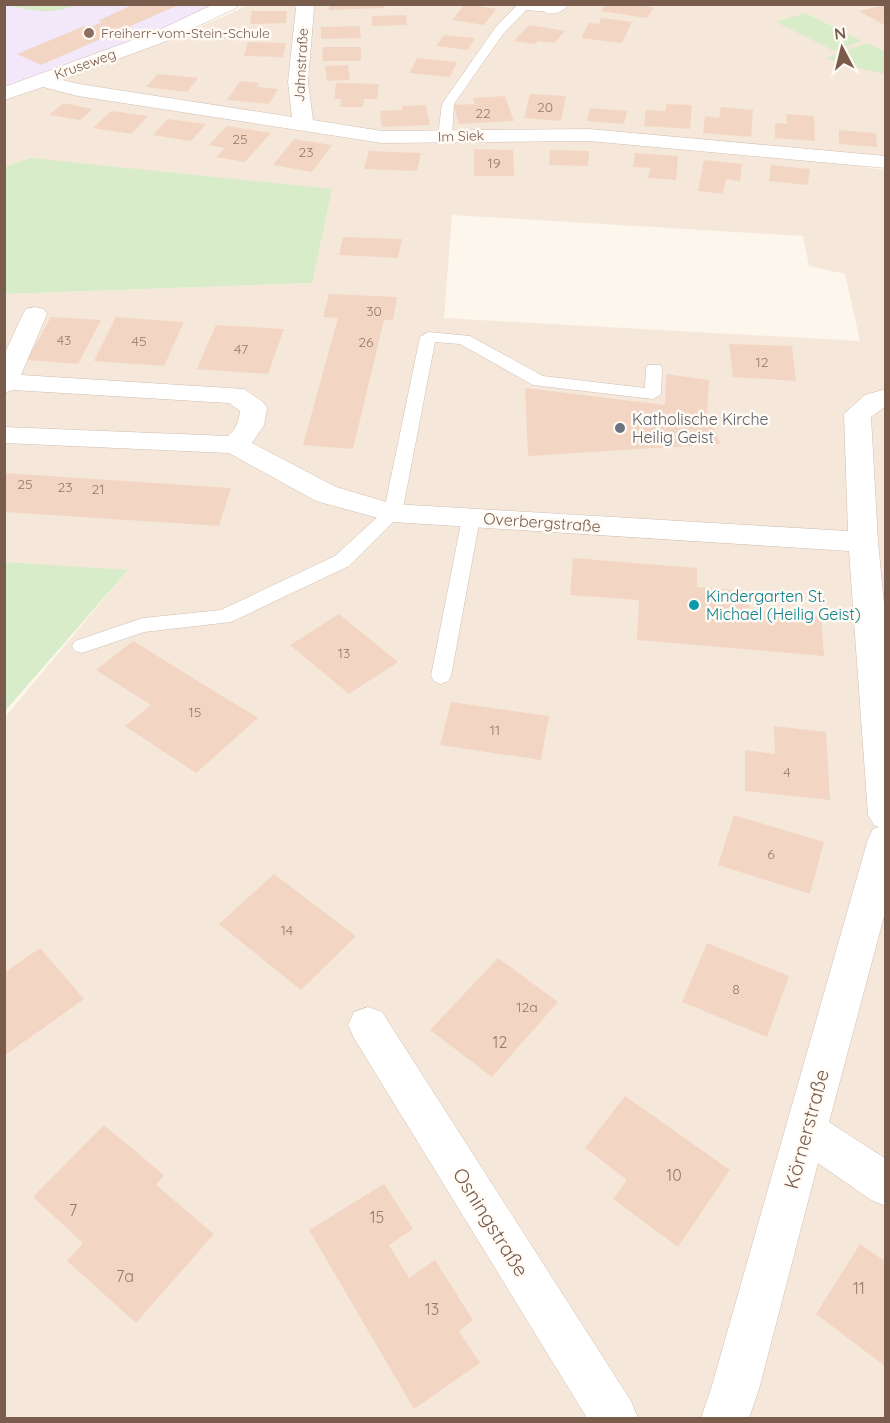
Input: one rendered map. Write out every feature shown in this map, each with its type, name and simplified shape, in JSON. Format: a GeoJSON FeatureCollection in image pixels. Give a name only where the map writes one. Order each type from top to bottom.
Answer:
{"type":"FeatureCollection","features":[{"type":"Feature","properties":{"kind":"street","name":"Kruseweg"},"geometry":{"type":"LineString","coordinates":[[4,94],[162,36],[230,4]]}},
{"type":"Feature","properties":{"kind":"street","name":"Jahnstraße"},"geometry":{"type":"LineString","coordinates":[[303,4],[305,8],[298,75],[298,106],[304,125]]}},
{"type":"Feature","properties":{"kind":"street","name":"Im Siek"},"geometry":{"type":"LineString","coordinates":[[41,80],[78,90],[382,137],[589,135],[885,162]]}},
{"type":"Feature","properties":{"kind":"street"},"geometry":{"type":"LineString","coordinates":[[35,314],[5,383],[235,395],[254,408],[253,424],[246,436],[234,445]]}},
{"type":"Feature","properties":{"kind":"street"},"geometry":{"type":"LineString","coordinates":[[885,397],[874,401],[857,414],[863,528],[885,815]]}},
{"type":"Feature","properties":{"kind":"street","name":"Overbergstraße"},"geometry":{"type":"LineString","coordinates":[[4,435],[234,445],[326,494],[393,513],[471,518],[863,528]]}},
{"type":"Feature","properties":{"kind":"street","name":"Körnerstraße"},"geometry":{"type":"LineString","coordinates":[[724,1419],[735,1389],[885,839]]}},
{"type":"Feature","properties":{"kind":"street","name":"Osningstraße"},"geometry":{"type":"LineString","coordinates":[[368,1025],[614,1419]]}},
{"type":"Feature","properties":{"kind":"street"},"geometry":{"type":"LineString","coordinates":[[806,1130],[885,1185]]}},
{"type":"Feature","properties":{"kind":"lane"},"geometry":{"type":"LineString","coordinates":[[445,136],[448,105],[499,31],[523,6],[556,7]]}},
{"type":"Feature","properties":{"kind":"lane"},"geometry":{"type":"LineString","coordinates":[[82,646],[143,625],[224,617],[342,561],[393,513],[428,337],[464,339],[539,381],[653,394],[654,368]]}},
{"type":"Feature","properties":{"kind":"lane"},"geometry":{"type":"LineString","coordinates":[[441,676],[471,518]]}},
{"type":"Feature","properties":{"kind":"shaded area"},"geometry":{"type":"Polygon","coordinates":[[[5,5],[213,5],[175,23],[17,87],[5,83],[5,5]]]}},
{"type":"Feature","properties":{"kind":"shaded area"},"geometry":{"type":"Polygon","coordinates":[[[249,5],[885,5],[885,160],[850,157],[849,165],[886,170],[885,1418],[5,1418],[5,717],[127,571],[5,562],[5,294],[312,283],[30,158],[5,167],[5,83],[29,91],[178,37],[249,5]],[[452,215],[444,318],[860,341],[845,274],[809,266],[803,236],[452,215]]]}},
{"type":"Feature","properties":{"kind":"green space"},"geometry":{"type":"Polygon","coordinates":[[[77,5],[61,10],[45,11],[11,6],[77,5]]]}},
{"type":"Feature","properties":{"kind":"green space"},"geometry":{"type":"Polygon","coordinates":[[[805,13],[862,41],[834,51],[776,22],[805,13]]]}},
{"type":"Feature","properties":{"kind":"green space"},"geometry":{"type":"Polygon","coordinates":[[[867,43],[885,51],[885,74],[841,64],[826,58],[867,43]]]}},
{"type":"Feature","properties":{"kind":"green space"},"geometry":{"type":"Polygon","coordinates":[[[30,158],[332,189],[312,283],[5,294],[5,167],[30,158]]]}},
{"type":"Feature","properties":{"kind":"green space"},"geometry":{"type":"Polygon","coordinates":[[[4,562],[128,570],[5,711],[4,562]]]}},
{"type":"Feature","properties":{"kind":"building","name":"Freiherr-vom-Stein-Schule"},"geometry":{"type":"Polygon","coordinates":[[[134,4],[181,4],[41,65],[17,54],[84,26],[89,28],[102,22],[98,21],[134,4]]]}},
{"type":"Feature","properties":{"kind":"building"},"geometry":{"type":"Polygon","coordinates":[[[329,4],[383,4],[384,8],[329,10],[329,4]]]}},
{"type":"Feature","properties":{"kind":"building"},"geometry":{"type":"Polygon","coordinates":[[[465,4],[496,9],[484,25],[452,20],[465,4]]]}},
{"type":"Feature","properties":{"kind":"building"},"geometry":{"type":"Polygon","coordinates":[[[606,4],[633,4],[654,8],[647,18],[601,11],[606,4]]]}},
{"type":"Feature","properties":{"kind":"building"},"geometry":{"type":"Polygon","coordinates":[[[886,5],[886,26],[859,11],[886,5]]]}},
{"type":"Feature","properties":{"kind":"building"},"geometry":{"type":"Polygon","coordinates":[[[252,11],[287,11],[286,23],[250,24],[252,11]]]}},
{"type":"Feature","properties":{"kind":"building"},"geometry":{"type":"Polygon","coordinates":[[[406,15],[407,25],[372,26],[372,16],[406,15]]]}},
{"type":"Feature","properties":{"kind":"building"},"geometry":{"type":"Polygon","coordinates":[[[601,18],[632,22],[622,43],[581,38],[589,23],[599,24],[601,18]]]}},
{"type":"Feature","properties":{"kind":"building"},"geometry":{"type":"Polygon","coordinates":[[[529,25],[565,31],[554,43],[538,41],[535,44],[514,41],[529,25]]]}},
{"type":"Feature","properties":{"kind":"building"},"geometry":{"type":"Polygon","coordinates":[[[360,26],[361,38],[321,39],[321,27],[360,26]]]}},
{"type":"Feature","properties":{"kind":"building"},"geometry":{"type":"Polygon","coordinates":[[[444,35],[475,38],[468,50],[436,46],[444,35]]]}},
{"type":"Feature","properties":{"kind":"building"},"geometry":{"type":"Polygon","coordinates":[[[248,42],[286,43],[283,57],[244,56],[248,42]]]}},
{"type":"Feature","properties":{"kind":"building"},"geometry":{"type":"Polygon","coordinates":[[[323,47],[361,47],[361,61],[322,61],[323,47]]]}},
{"type":"Feature","properties":{"kind":"building"},"geometry":{"type":"Polygon","coordinates":[[[417,58],[457,62],[450,77],[409,73],[417,58]]]}},
{"type":"Feature","properties":{"kind":"building"},"geometry":{"type":"Polygon","coordinates":[[[348,65],[350,80],[327,81],[325,66],[348,65]]]}},
{"type":"Feature","properties":{"kind":"building"},"geometry":{"type":"Polygon","coordinates":[[[158,74],[198,78],[187,92],[146,87],[158,74]]]}},
{"type":"Feature","properties":{"kind":"building"},"geometry":{"type":"Polygon","coordinates":[[[240,81],[259,83],[257,87],[278,89],[269,104],[227,100],[240,81]]]}},
{"type":"Feature","properties":{"kind":"building"},"geometry":{"type":"Polygon","coordinates":[[[336,83],[379,84],[377,99],[364,99],[363,107],[340,107],[341,99],[334,99],[336,83]]]}},
{"type":"Feature","properties":{"kind":"building"},"geometry":{"type":"Polygon","coordinates":[[[530,94],[566,96],[561,121],[524,118],[530,94]]]}},
{"type":"Feature","properties":{"kind":"building"},"geometry":{"type":"Polygon","coordinates":[[[505,96],[514,121],[459,124],[453,105],[475,104],[473,98],[505,96]]]}},
{"type":"Feature","properties":{"kind":"building"},"geometry":{"type":"Polygon","coordinates":[[[63,103],[93,109],[80,120],[49,115],[63,103]]]}},
{"type":"Feature","properties":{"kind":"building"},"geometry":{"type":"Polygon","coordinates":[[[666,104],[692,105],[690,129],[644,126],[646,110],[666,111],[666,104]]]}},
{"type":"Feature","properties":{"kind":"building"},"geometry":{"type":"Polygon","coordinates":[[[426,105],[430,125],[382,127],[380,111],[402,110],[402,106],[426,105]]]}},
{"type":"Feature","properties":{"kind":"building"},"geometry":{"type":"Polygon","coordinates":[[[721,107],[753,110],[751,137],[703,133],[705,116],[719,118],[721,107]]]}},
{"type":"Feature","properties":{"kind":"building"},"geometry":{"type":"Polygon","coordinates":[[[590,108],[627,111],[624,124],[587,121],[590,108]]]}},
{"type":"Feature","properties":{"kind":"building"},"geometry":{"type":"Polygon","coordinates":[[[111,111],[148,116],[131,134],[93,128],[111,111]]]}},
{"type":"Feature","properties":{"kind":"building"},"geometry":{"type":"Polygon","coordinates":[[[786,114],[814,116],[815,141],[775,138],[775,123],[787,124],[786,114]]]}},
{"type":"Feature","properties":{"kind":"building"},"geometry":{"type":"Polygon","coordinates":[[[168,119],[206,124],[191,141],[153,135],[168,119]]]}},
{"type":"Feature","properties":{"kind":"building"},"geometry":{"type":"Polygon","coordinates":[[[227,126],[271,133],[245,162],[216,157],[225,148],[209,145],[227,126]]]}},
{"type":"Feature","properties":{"kind":"building"},"geometry":{"type":"Polygon","coordinates":[[[839,130],[876,133],[877,147],[839,144],[839,130]]]}},
{"type":"Feature","properties":{"kind":"building"},"geometry":{"type":"Polygon","coordinates":[[[294,139],[332,145],[312,172],[273,165],[294,139]]]}},
{"type":"Feature","properties":{"kind":"building"},"geometry":{"type":"Polygon","coordinates":[[[474,149],[513,150],[514,176],[474,176],[474,149]]]}},
{"type":"Feature","properties":{"kind":"building"},"geometry":{"type":"Polygon","coordinates":[[[550,150],[589,151],[588,166],[549,165],[550,150]]]}},
{"type":"Feature","properties":{"kind":"building"},"geometry":{"type":"Polygon","coordinates":[[[369,151],[421,153],[417,171],[364,169],[369,151]]]}},
{"type":"Feature","properties":{"kind":"building"},"geometry":{"type":"Polygon","coordinates":[[[635,153],[678,156],[676,180],[648,178],[650,168],[633,167],[635,153]]]}},
{"type":"Feature","properties":{"kind":"building"},"geometry":{"type":"Polygon","coordinates":[[[704,160],[742,164],[740,181],[726,179],[723,194],[698,191],[704,160]]]}},
{"type":"Feature","properties":{"kind":"building"},"geometry":{"type":"Polygon","coordinates":[[[771,165],[810,169],[808,185],[769,181],[771,165]]]}},
{"type":"Feature","properties":{"kind":"building"},"geometry":{"type":"Polygon","coordinates":[[[343,237],[402,239],[398,258],[339,255],[343,237]]]}},
{"type":"Feature","properties":{"kind":"building"},"geometry":{"type":"Polygon","coordinates":[[[329,294],[397,297],[393,320],[384,320],[353,449],[303,445],[338,318],[323,317],[329,294]]]}},
{"type":"Feature","properties":{"kind":"building"},"geometry":{"type":"Polygon","coordinates":[[[51,317],[101,320],[78,364],[27,360],[51,317]]]}},
{"type":"Feature","properties":{"kind":"building"},"geometry":{"type":"Polygon","coordinates":[[[116,317],[184,322],[164,366],[94,361],[116,317]]]}},
{"type":"Feature","properties":{"kind":"building"},"geometry":{"type":"Polygon","coordinates":[[[216,325],[284,329],[268,374],[197,369],[216,325]]]}},
{"type":"Feature","properties":{"kind":"building"},"geometry":{"type":"Polygon","coordinates":[[[729,344],[792,346],[796,381],[733,377],[729,344]]]}},
{"type":"Feature","properties":{"kind":"building","name":"Katholische Kirche Heilig Geist"},"geometry":{"type":"Polygon","coordinates":[[[666,374],[709,380],[707,413],[720,444],[528,456],[525,388],[665,405],[666,374]]]}},
{"type":"Feature","properties":{"kind":"building"},"geometry":{"type":"Polygon","coordinates":[[[5,473],[231,488],[219,526],[5,512],[5,473]]]}},
{"type":"Feature","properties":{"kind":"building","name":"Kindergarten St. Michael (Heilig Geist)"},"geometry":{"type":"Polygon","coordinates":[[[573,558],[697,568],[697,587],[749,591],[750,610],[821,616],[824,656],[637,640],[639,600],[570,595],[573,558]]]}},
{"type":"Feature","properties":{"kind":"building"},"geometry":{"type":"Polygon","coordinates":[[[339,614],[398,662],[349,694],[290,645],[339,614]]]}},
{"type":"Feature","properties":{"kind":"building"},"geometry":{"type":"Polygon","coordinates":[[[133,641],[258,718],[196,773],[125,726],[151,705],[96,670],[133,641]]]}},
{"type":"Feature","properties":{"kind":"building"},"geometry":{"type":"Polygon","coordinates":[[[451,702],[549,716],[541,760],[440,745],[451,702]]]}},
{"type":"Feature","properties":{"kind":"building"},"geometry":{"type":"Polygon","coordinates":[[[774,726],[826,732],[830,800],[745,791],[745,750],[775,754],[774,726]]]}},
{"type":"Feature","properties":{"kind":"building"},"geometry":{"type":"Polygon","coordinates":[[[734,815],[824,842],[810,894],[718,865],[734,815]]]}},
{"type":"Feature","properties":{"kind":"building"},"geometry":{"type":"Polygon","coordinates":[[[274,874],[356,936],[301,990],[219,924],[274,874]]]}},
{"type":"Feature","properties":{"kind":"building"},"geometry":{"type":"Polygon","coordinates":[[[707,943],[789,976],[767,1037],[682,1002],[707,943]]]}},
{"type":"Feature","properties":{"kind":"building"},"geometry":{"type":"Polygon","coordinates":[[[40,948],[84,999],[4,1056],[4,973],[40,948]]]}},
{"type":"Feature","properties":{"kind":"building"},"geometry":{"type":"Polygon","coordinates":[[[498,958],[558,1002],[492,1077],[430,1030],[498,958]]]}},
{"type":"Feature","properties":{"kind":"building"},"geometry":{"type":"Polygon","coordinates":[[[625,1096],[730,1170],[678,1247],[613,1199],[627,1180],[585,1148],[625,1096]]]}},
{"type":"Feature","properties":{"kind":"building"},"geometry":{"type":"Polygon","coordinates":[[[104,1125],[164,1175],[156,1185],[214,1234],[136,1323],[67,1261],[83,1243],[33,1197],[104,1125]]]}},
{"type":"Feature","properties":{"kind":"building"},"geometry":{"type":"Polygon","coordinates":[[[384,1184],[413,1229],[389,1245],[409,1278],[435,1260],[473,1320],[459,1331],[480,1363],[414,1409],[309,1230],[384,1184]]]}},
{"type":"Feature","properties":{"kind":"building"},"geometry":{"type":"Polygon","coordinates":[[[860,1244],[886,1262],[886,1367],[816,1314],[860,1244]]]}},
{"type":"Feature","properties":{"kind":"place","name":"Freiherr-vom-Stein-Schule"},"geometry":{"type":"Point","coordinates":[89,33]}},
{"type":"Feature","properties":{"kind":"place","name":"Katholische Kirche Heilig Geist"},"geometry":{"type":"Point","coordinates":[620,428]}},
{"type":"Feature","properties":{"kind":"place","name":"Kindergarten St. Michael (Heilig Geist)"},"geometry":{"type":"Point","coordinates":[694,605]}}]}
